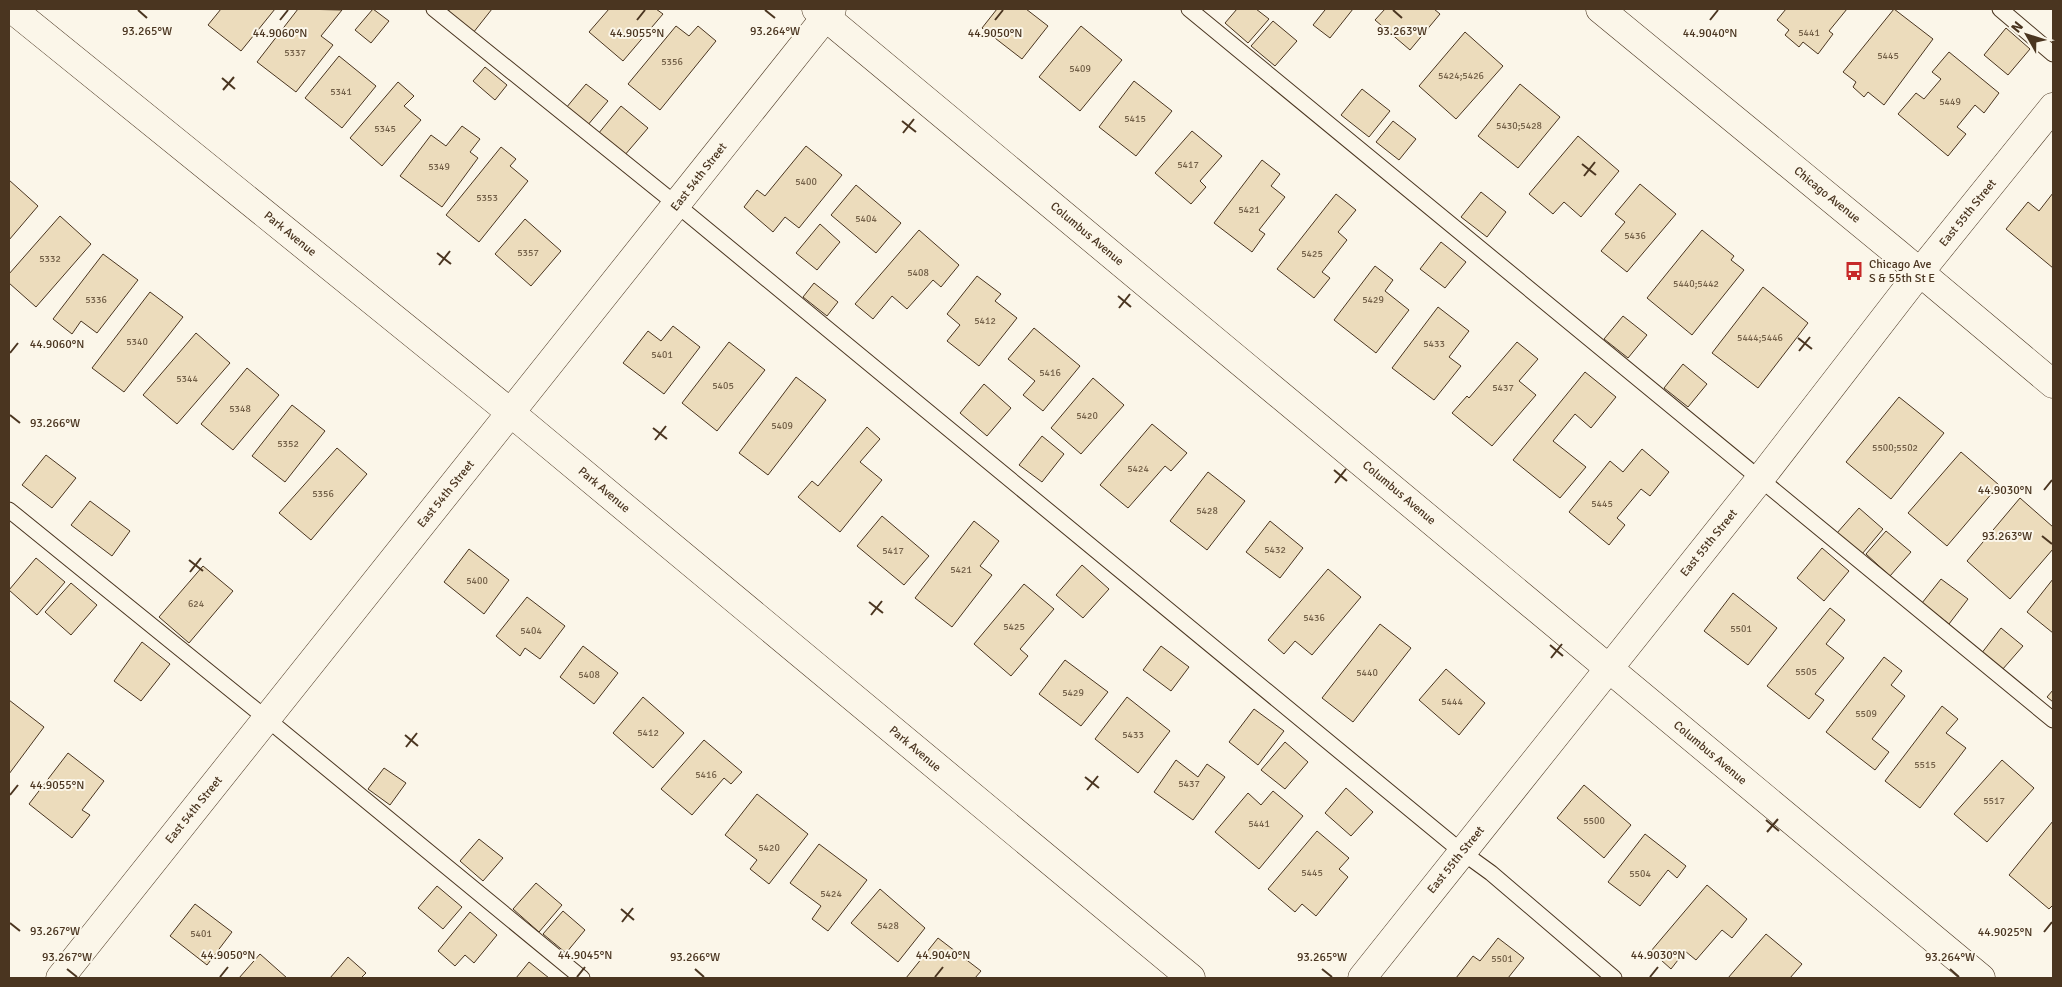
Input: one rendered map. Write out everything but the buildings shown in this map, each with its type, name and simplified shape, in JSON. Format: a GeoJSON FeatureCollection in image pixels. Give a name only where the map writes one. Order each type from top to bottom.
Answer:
{"type":"FeatureCollection","features":[{"type":"Feature","properties":{"kind":"street","name":"Park Avenue"},"geometry":{"type":"LineString","coordinates":[[12,9],[511,413],[1191,978]]}},
{"type":"Feature","properties":{"kind":"street","name":"Chicago Avenue"},"geometry":{"type":"LineString","coordinates":[[1600,9],[2053,384]]}},
{"type":"Feature","properties":{"kind":"street","name":"East 54th Street"},"geometry":{"type":"LineString","coordinates":[[60,978],[677,205],[825,11]]}},
{"type":"Feature","properties":{"kind":"street","name":"Columbus Avenue"},"geometry":{"type":"LineString","coordinates":[[825,11],[1981,978]]}},
{"type":"Feature","properties":{"kind":"street","name":"East 55th Street"},"geometry":{"type":"LineString","coordinates":[[1362,978],[1760,479],[1920,272],[2053,106]]}},
{"type":"Feature","properties":{"kind":"lane"},"geometry":{"type":"LineString","coordinates":[[434,9],[677,205],[1462,852],[1491,873],[1614,978]]}},
{"type":"Feature","properties":{"kind":"lane"},"geometry":{"type":"LineString","coordinates":[[1189,9],[2053,720]]}},
{"type":"Feature","properties":{"kind":"lane"},"geometry":{"type":"LineString","coordinates":[[2000,9],[2053,54]]}},
{"type":"Feature","properties":{"kind":"lane"},"geometry":{"type":"LineString","coordinates":[[9,510],[582,978]]}},
{"type":"Feature","properties":{"kind":"place","name":"Chicago Ave S & 55th St E"},"geometry":{"type":"Point","coordinates":[1854,271]}}]}
